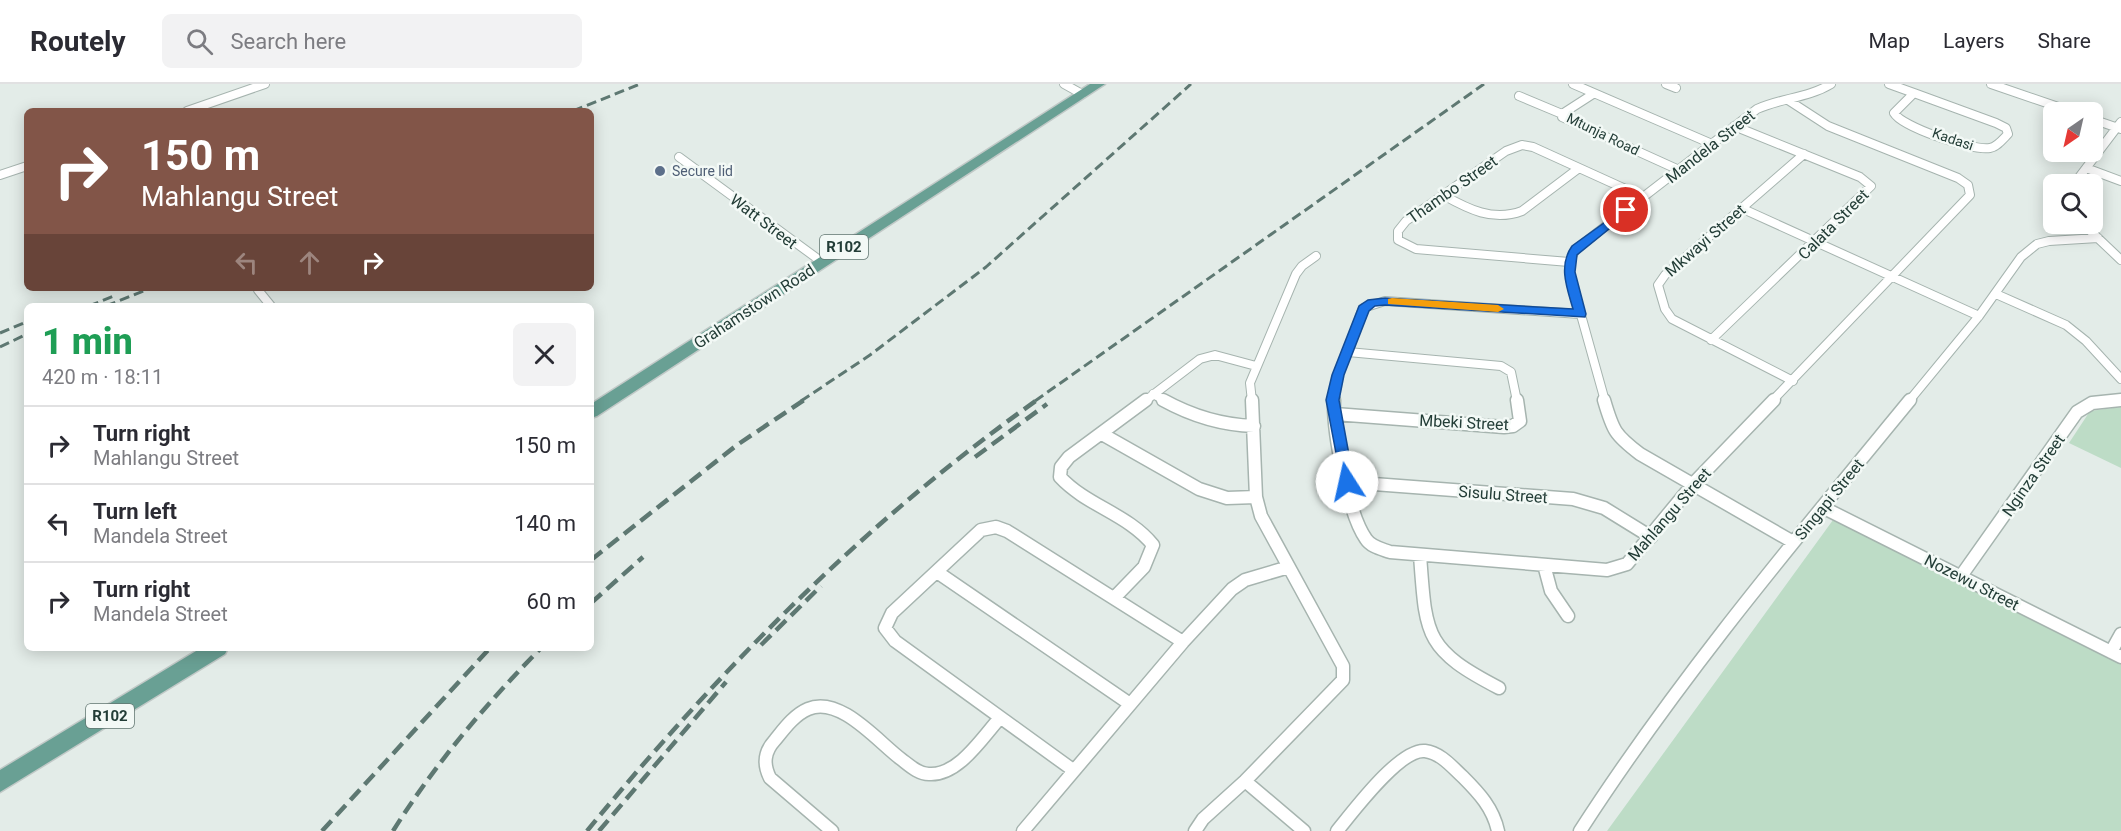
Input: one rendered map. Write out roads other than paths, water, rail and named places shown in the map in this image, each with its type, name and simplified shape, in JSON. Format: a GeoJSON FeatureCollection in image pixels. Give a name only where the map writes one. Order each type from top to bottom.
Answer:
{"type":"FeatureCollection","features":[{"type":"Feature","properties":{"kind":"main road","name":"Grahamstown Road"},"geometry":{"type":"LineString","coordinates":[[594,410],[1099,84]]}},
{"type":"Feature","properties":{"kind":"main road","name":"R102"},"geometry":{"type":"LineString","coordinates":[[0,782],[213,651]]}},
{"type":"Feature","properties":{"kind":"street"},"geometry":{"type":"LineString","coordinates":[[196,108],[265,84]]}},
{"type":"Feature","properties":{"kind":"street"},"geometry":{"type":"LineString","coordinates":[[1064,84],[1082,94]]}},
{"type":"Feature","properties":{"kind":"street"},"geometry":{"type":"LineString","coordinates":[[1573,84],[1712,144]]}},
{"type":"Feature","properties":{"kind":"street"},"geometry":{"type":"LineString","coordinates":[[1666,84],[1676,88]]}},
{"type":"Feature","properties":{"kind":"street","name":"Mandela Street"},"geometry":{"type":"LineString","coordinates":[[1569,262],[1576,249],[1763,106],[1818,92],[1831,84]]}},
{"type":"Feature","properties":{"kind":"street","name":"Kadasi"},"geometry":{"type":"LineString","coordinates":[[1889,84],[1914,93],[2000,124],[2006,128],[2008,134],[1993,147],[1981,148],[1962,144],[1897,118],[1894,113],[1914,93]]}},
{"type":"Feature","properties":{"kind":"street"},"geometry":{"type":"LineString","coordinates":[[1991,84],[2044,102]]}},
{"type":"Feature","properties":{"kind":"street","name":"Mtunja Road"},"geometry":{"type":"LineString","coordinates":[[1593,94],[1562,114],[1564,118],[1679,170]]}},
{"type":"Feature","properties":{"kind":"street"},"geometry":{"type":"LineString","coordinates":[[1519,96],[1562,114]]}},
{"type":"Feature","properties":{"kind":"street","name":"Mahlangu Street"},"geometry":{"type":"LineString","coordinates":[[1580,314],[1379,302],[1363,308],[1335,384],[1333,400],[1348,496],[1366,539],[1372,545],[1390,552],[1607,570],[1627,564],[1693,484],[1970,195],[1970,189],[1958,178],[1828,126],[1788,100]]}},
{"type":"Feature","properties":{"kind":"street"},"geometry":{"type":"LineString","coordinates":[[2082,174],[2120,126],[2103,122]]}},
{"type":"Feature","properties":{"kind":"street","name":"Calata Street"},"geometry":{"type":"LineString","coordinates":[[1711,340],[1871,186],[1860,177],[1734,126]]}},
{"type":"Feature","properties":{"kind":"street","name":"Thambo Street"},"geometry":{"type":"LineString","coordinates":[[1569,262],[1416,249],[1398,240],[1398,231],[1406,221],[1516,146],[1533,147],[1643,197]]}},
{"type":"Feature","properties":{"kind":"street","name":"Mkwayi Street"},"geometry":{"type":"LineString","coordinates":[[1792,381],[1672,319],[1660,295],[1659,281],[1804,154]]}},
{"type":"Feature","properties":{"kind":"street","name":"Watt Street"},"geometry":{"type":"LineString","coordinates":[[679,158],[822,262]]}},
{"type":"Feature","properties":{"kind":"street"},"geometry":{"type":"LineString","coordinates":[[0,175],[24,167]]}},
{"type":"Feature","properties":{"kind":"street"},"geometry":{"type":"LineString","coordinates":[[1443,195],[1479,213],[1512,214],[1522,211],[1579,168]]}},
{"type":"Feature","properties":{"kind":"street"},"geometry":{"type":"LineString","coordinates":[[2086,168],[2121,181]]}},
{"type":"Feature","properties":{"kind":"street"},"geometry":{"type":"LineString","coordinates":[[1741,208],[1979,316]]}},
{"type":"Feature","properties":{"kind":"street"},"geometry":{"type":"LineString","coordinates":[[2094,234],[2121,260]]}},
{"type":"Feature","properties":{"kind":"street","name":"Singapi Street"},"geometry":{"type":"LineString","coordinates":[[1580,829],[1676,692],[1822,507],[1979,316],[2021,257],[2037,244],[2072,238],[2098,238]]}},
{"type":"Feature","properties":{"kind":"street"},"geometry":{"type":"LineString","coordinates":[[1195,831],[1203,819],[1245,781],[1343,680],[1343,666],[1337,653],[1261,516],[1256,497],[1250,383],[1296,274],[1302,266],[1316,256]]}},
{"type":"Feature","properties":{"kind":"street"},"geometry":{"type":"LineString","coordinates":[[1569,262],[1569,272],[1610,420],[1619,438],[1640,454],[1794,542]]}},
{"type":"Feature","properties":{"kind":"street"},"geometry":{"type":"LineString","coordinates":[[259,291],[269,303]]}},
{"type":"Feature","properties":{"kind":"street"},"geometry":{"type":"LineString","coordinates":[[1996,294],[2066,325],[2086,340],[2121,379]]}},
{"type":"Feature","properties":{"kind":"street","name":"Mbeki Street"},"geometry":{"type":"LineString","coordinates":[[1335,414],[1504,427],[1513,426],[1520,421],[1521,413],[1513,376],[1501,366],[1348,352]]}},
{"type":"Feature","properties":{"kind":"street"},"geometry":{"type":"LineString","coordinates":[[1115,597],[1147,562],[1153,553],[1154,544],[1144,533],[1077,494],[1066,485],[1060,472],[1069,457],[1191,364],[1207,356],[1224,357],[1256,366]]}},
{"type":"Feature","properties":{"kind":"street"},"geometry":{"type":"LineString","coordinates":[[1153,394],[1202,419],[1219,424],[1254,426]]}},
{"type":"Feature","properties":{"kind":"street","name":"Nginza Street"},"geometry":{"type":"LineString","coordinates":[[1961,576],[2077,412],[2094,402],[2121,400]]}},
{"type":"Feature","properties":{"kind":"street"},"geometry":{"type":"LineString","coordinates":[[1102,434],[1199,489],[1227,498],[1256,497]]}},
{"type":"Feature","properties":{"kind":"street","name":"Sisulu Street"},"geometry":{"type":"LineString","coordinates":[[1347,482],[1573,499],[1604,508],[1651,537]]}},
{"type":"Feature","properties":{"kind":"street","name":"Nozewu Street"},"geometry":{"type":"LineString","coordinates":[[1822,507],[2116,654]]}},
{"type":"Feature","properties":{"kind":"street"},"geometry":{"type":"LineString","coordinates":[[1073,770],[999,719],[895,641],[885,628],[892,613],[981,530],[996,527],[1007,531],[1115,597],[1183,642]]}},
{"type":"Feature","properties":{"kind":"street"},"geometry":{"type":"LineString","coordinates":[[1420,555],[1425,619],[1432,641],[1461,668],[1499,688]]}},
{"type":"Feature","properties":{"kind":"street"},"geometry":{"type":"LineString","coordinates":[[1544,565],[1551,591],[1568,616]]}},
{"type":"Feature","properties":{"kind":"street"},"geometry":{"type":"LineString","coordinates":[[1023,831],[1183,642],[1239,584],[1289,567]]}},
{"type":"Feature","properties":{"kind":"street"},"geometry":{"type":"LineString","coordinates":[[937,572],[1130,704]]}},
{"type":"Feature","properties":{"kind":"street"},"geometry":{"type":"LineString","coordinates":[[2116,654],[2121,634]]}},
{"type":"Feature","properties":{"kind":"street"},"geometry":{"type":"LineString","coordinates":[[832,831],[770,778],[765,768],[768,748],[779,734],[805,710],[822,705],[840,710],[901,759],[921,773],[932,775],[945,771],[958,761],[999,719]]}},
{"type":"Feature","properties":{"kind":"street"},"geometry":{"type":"LineString","coordinates":[[1337,831],[1392,769],[1411,755],[1421,751],[1440,757],[1467,780],[1487,804],[1498,831]]}},
{"type":"Feature","properties":{"kind":"street"},"geometry":{"type":"LineString","coordinates":[[1245,781],[1304,831]]}},
{"type":"Feature","properties":{"kind":"railway"},"geometry":{"type":"LineString","coordinates":[[580,108],[640,84]]}},
{"type":"Feature","properties":{"kind":"railway"},"geometry":{"type":"LineString","coordinates":[[801,401],[870,355],[986,267],[1191,84]]}},
{"type":"Feature","properties":{"kind":"railway"},"geometry":{"type":"LineString","coordinates":[[1035,401],[1484,84]]}},
{"type":"Feature","properties":{"kind":"railway"},"geometry":{"type":"LineString","coordinates":[[114,303],[144,291]]}},
{"type":"Feature","properties":{"kind":"railway"},"geometry":{"type":"LineString","coordinates":[[96,303],[114,296]]}},
{"type":"Feature","properties":{"kind":"railway"},"geometry":{"type":"LineString","coordinates":[[0,333],[24,323]]}},
{"type":"Feature","properties":{"kind":"railway"},"geometry":{"type":"LineString","coordinates":[[0,347],[24,335]]}},
{"type":"Feature","properties":{"kind":"railway"},"geometry":{"type":"LineString","coordinates":[[594,558],[737,445],[804,400]]}},
{"type":"Feature","properties":{"kind":"railway"},"geometry":{"type":"LineString","coordinates":[[587,831],[689,712],[798,600],[913,496],[1037,400]]}},
{"type":"Feature","properties":{"kind":"railway"},"geometry":{"type":"LineString","coordinates":[[975,457],[1047,404]]}},
{"type":"Feature","properties":{"kind":"railway"},"geometry":{"type":"LineString","coordinates":[[594,600],[643,557]]}},
{"type":"Feature","properties":{"kind":"railway"},"geometry":{"type":"LineString","coordinates":[[761,645],[821,586]]}},
{"type":"Feature","properties":{"kind":"railway"},"geometry":{"type":"LineString","coordinates":[[322,831],[487,651]]}},
{"type":"Feature","properties":{"kind":"railway"},"geometry":{"type":"LineString","coordinates":[[393,831],[426,782],[462,736],[538,651]]}},
{"type":"Feature","properties":{"kind":"railway"},"geometry":{"type":"LineString","coordinates":[[599,831],[726,682]]}},
{"type":"Feature","properties":{"kind":"place","name":"Secure lid"},"geometry":{"type":"Point","coordinates":[660,171]}}]}
